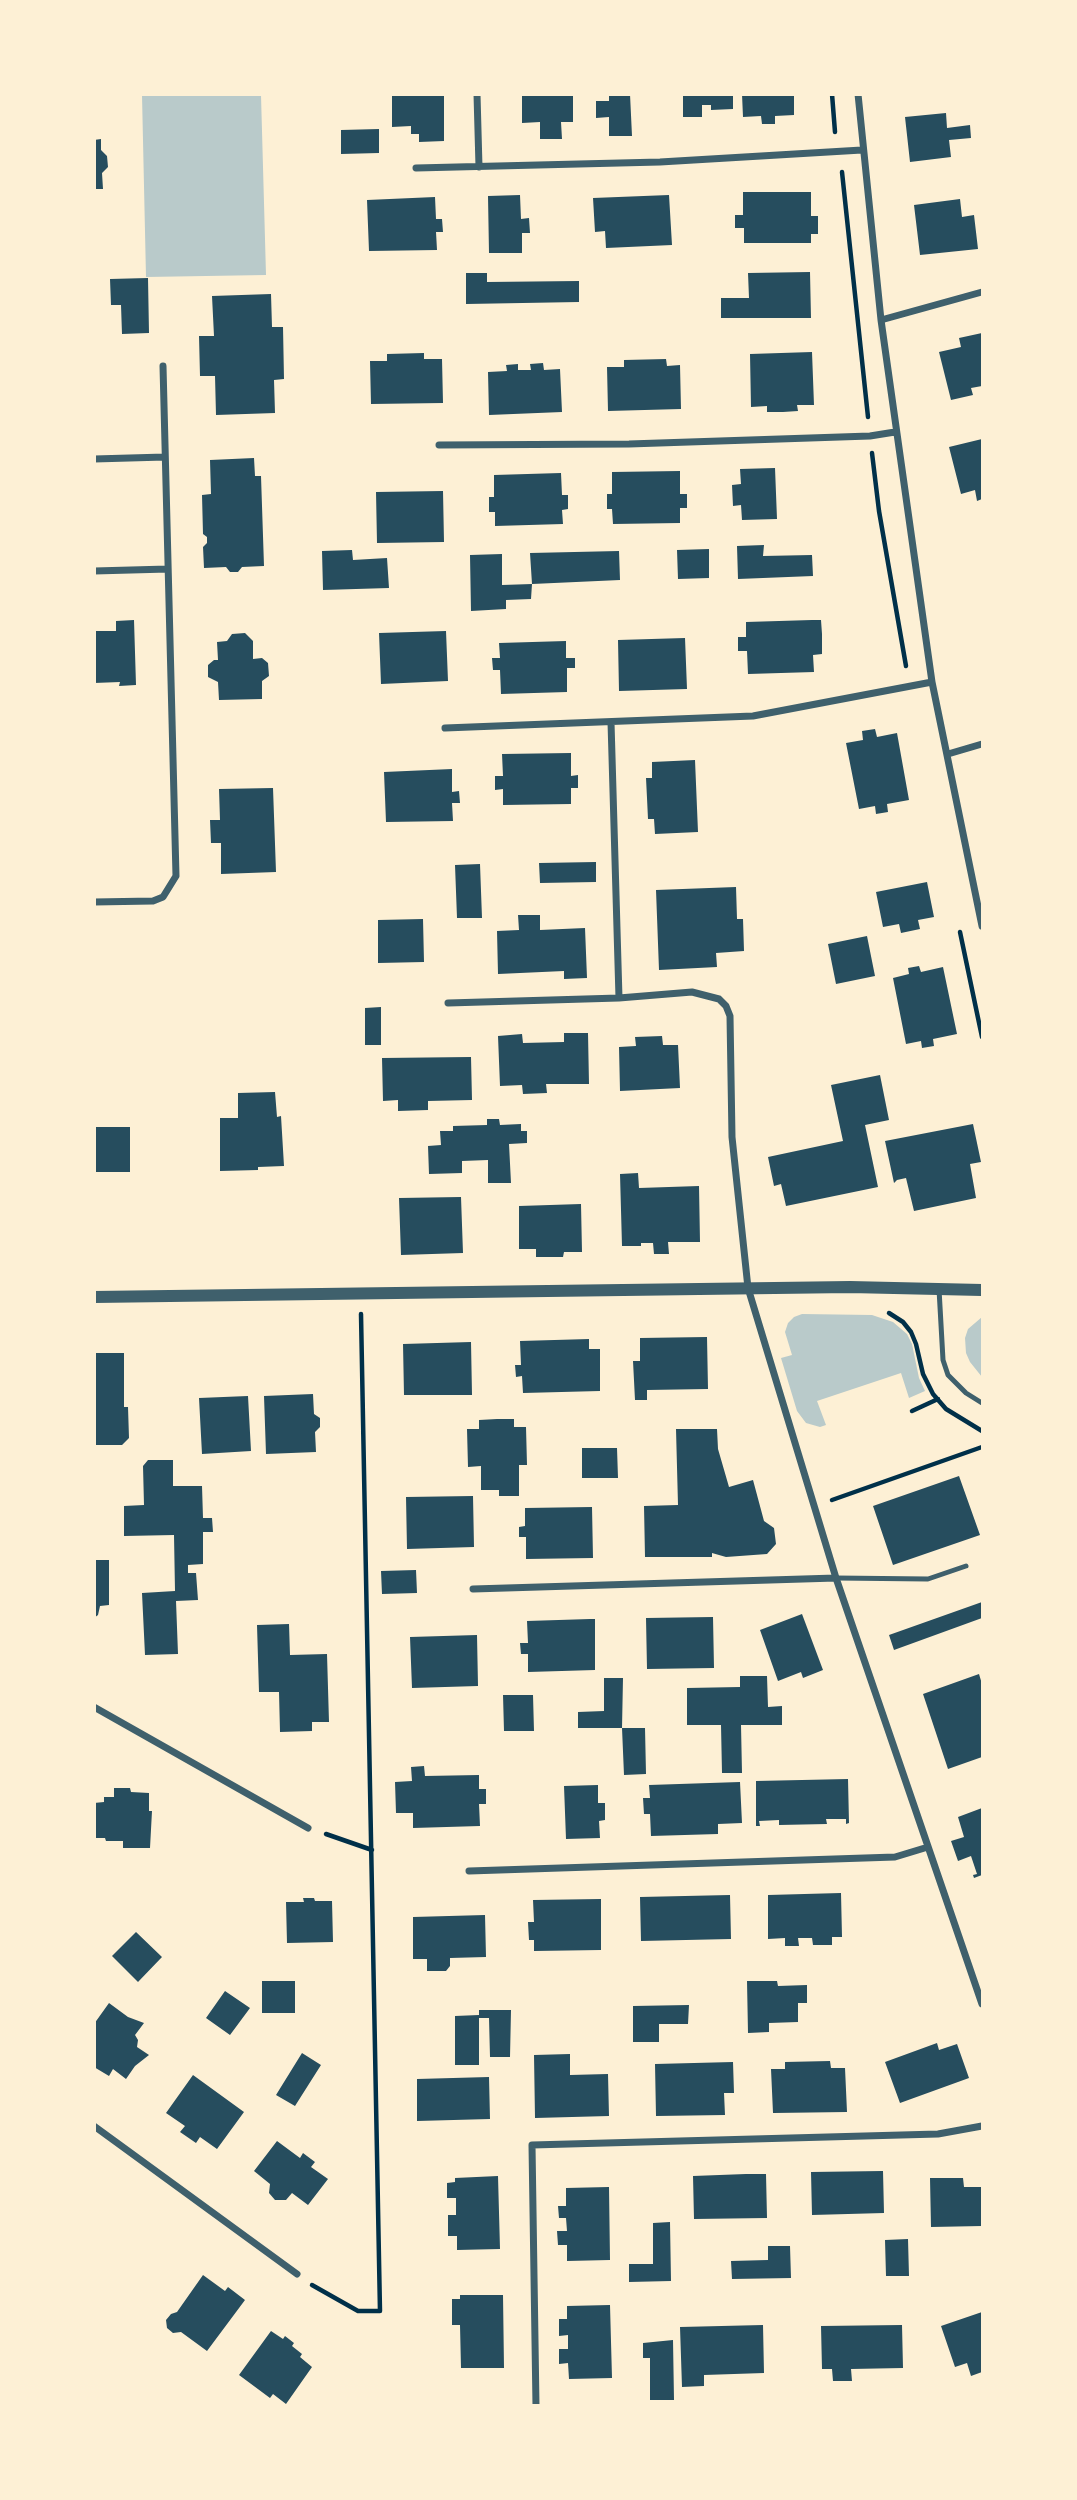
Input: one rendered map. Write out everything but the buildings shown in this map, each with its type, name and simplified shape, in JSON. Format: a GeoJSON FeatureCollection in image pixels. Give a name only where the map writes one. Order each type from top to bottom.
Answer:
{"type":"FeatureCollection","features":[{"type":"Feature","properties":{"kind":"street"},"geometry":{"type":"LineString","coordinates":[[477,94],[479,167]]}},
{"type":"Feature","properties":{"kind":"street"},"geometry":{"type":"LineString","coordinates":[[858,94],[862,150],[895,432],[932,682],[982,926]]}},
{"type":"Feature","properties":{"kind":"street"},"geometry":{"type":"LineString","coordinates":[[416,168],[660,162],[862,150]]}},
{"type":"Feature","properties":{"kind":"street"},"geometry":{"type":"LineString","coordinates":[[881,320],[982,292]]}},
{"type":"Feature","properties":{"kind":"street"},"geometry":{"type":"LineString","coordinates":[[94,902],[153,901],[163,897],[176,876],[163,366]]}},
{"type":"Feature","properties":{"kind":"street"},"geometry":{"type":"LineString","coordinates":[[439,445],[642,444],[870,436],[895,432]]}},
{"type":"Feature","properties":{"kind":"street"},"geometry":{"type":"LineString","coordinates":[[94,459],[165,457]]}},
{"type":"Feature","properties":{"kind":"street"},"geometry":{"type":"LineString","coordinates":[[94,571],[168,569]]}},
{"type":"Feature","properties":{"kind":"street"},"geometry":{"type":"LineString","coordinates":[[445,728],[752,716],[932,682]]}},
{"type":"Feature","properties":{"kind":"street"},"geometry":{"type":"LineString","coordinates":[[611,722],[619,998]]}},
{"type":"Feature","properties":{"kind":"street"},"geometry":{"type":"LineString","coordinates":[[948,754],[982,744]]}},
{"type":"Feature","properties":{"kind":"street"},"geometry":{"type":"LineString","coordinates":[[448,1003],[619,998],[692,992],[719,999],[726,1006],[730,1016],[733,1137],[748,1288],[836,1578],[982,2004]]}},
{"type":"Feature","properties":{"kind":"street"},"geometry":{"type":"LineString","coordinates":[[94,1297],[748,1288],[982,1290]]}},
{"type":"Feature","properties":{"kind":"street"},"geometry":{"type":"LineString","coordinates":[[472,1589],[836,1578]]}},
{"type":"Feature","properties":{"kind":"street"},"geometry":{"type":"LineString","coordinates":[[94,1707],[308,1828]]}},
{"type":"Feature","properties":{"kind":"street"},"geometry":{"type":"LineString","coordinates":[[469,1871],[895,1857],[928,1847]]}},
{"type":"Feature","properties":{"kind":"street"},"geometry":{"type":"LineString","coordinates":[[94,2126],[297,2274]]}},
{"type":"Feature","properties":{"kind":"street"},"geometry":{"type":"LineString","coordinates":[[536,2406],[532,2145],[938,2134],[982,2126]]}},
{"type":"Feature","properties":{"kind":"lane"},"geometry":{"type":"LineString","coordinates":[[939,1289],[943,1360],[948,1375],[966,1393],[982,1403]]}},
{"type":"Feature","properties":{"kind":"lane"},"geometry":{"type":"LineString","coordinates":[[836,1578],[889,1576],[928,1579],[966,1566]]}},
{"type":"Feature","properties":{"kind":"path"},"geometry":{"type":"LineString","coordinates":[[885,1312],[903,1322],[911,1332],[923,1374],[946,1409],[982,1432]]}},
{"type":"Feature","properties":{"kind":"path"},"geometry":{"type":"LineString","coordinates":[[297,2274],[319,2290],[358,2311],[380,2311],[361,1313]]}},
{"type":"Feature","properties":{"kind":"path"},"geometry":{"type":"LineString","coordinates":[[912,1411],[938,1399]]}},
{"type":"Feature","properties":{"kind":"path"},"geometry":{"type":"LineString","coordinates":[[815,1507],[982,1447]]}},
{"type":"Feature","properties":{"kind":"path"},"geometry":{"type":"LineString","coordinates":[[308,1828],[372,1850]]}},
{"type":"Feature","properties":{"kind":"shaded area"},"geometry":{"type":"Polygon","coordinates":[[[142,95],[261,95],[266,275],[146,277],[142,95]]]}},
{"type":"Feature","properties":{"kind":"shaded area"},"geometry":{"type":"Polygon","coordinates":[[[802,1314],[872,1315],[893,1322],[907,1334],[912,1344],[919,1378],[925,1391],[909,1398],[901,1373],[817,1401],[826,1425],[820,1427],[806,1423],[797,1411],[781,1358],[792,1355],[785,1332],[788,1323],[802,1314]]]}},
{"type":"Feature","properties":{"kind":"shaded area"},"geometry":{"type":"Polygon","coordinates":[[[982,1317],[982,1377],[966,1353],[965,1338],[968,1329],[982,1317]]]}}]}
